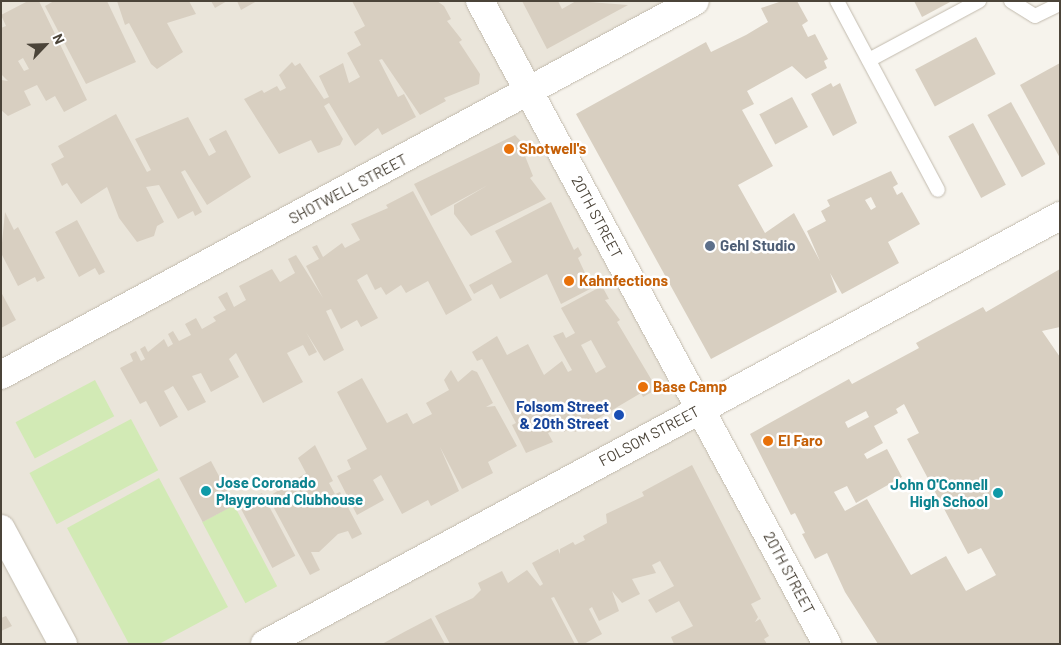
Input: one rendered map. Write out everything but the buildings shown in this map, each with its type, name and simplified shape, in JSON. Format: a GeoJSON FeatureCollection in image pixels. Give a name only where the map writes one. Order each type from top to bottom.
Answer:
{"type":"FeatureCollection","features":[{"type":"Feature","properties":{"kind":"street","name":"20TH STREET"},"geometry":{"type":"LineString","coordinates":[[480,1],[827,644]]}},
{"type":"Feature","properties":{"kind":"street","name":"SHOTWELL STREET"},"geometry":{"type":"LineString","coordinates":[[1,375],[695,1]]}},
{"type":"Feature","properties":{"kind":"street","name":"FOLSOM STREET"},"geometry":{"type":"LineString","coordinates":[[265,644],[700,408],[1060,216]]}},
{"type":"Feature","properties":{"kind":"street"},"geometry":{"type":"LineString","coordinates":[[1,529],[64,644]]}},
{"type":"Feature","properties":{"kind":"lane"},"geometry":{"type":"LineString","coordinates":[[837,1],[938,190]]}},
{"type":"Feature","properties":{"kind":"lane"},"geometry":{"type":"LineString","coordinates":[[869,60],[980,1]]}},
{"type":"Feature","properties":{"kind":"lane"},"geometry":{"type":"LineString","coordinates":[[1010,1],[1035,16],[1060,4]]}},
{"type":"Feature","properties":{"kind":"shaded area"},"geometry":{"type":"Polygon","coordinates":[[[1,1],[693,1],[515,96],[811,644],[1,644],[1,1]]]}},
{"type":"Feature","properties":{"kind":"green space"},"geometry":{"type":"Polygon","coordinates":[[[95,380],[114,416],[35,458],[16,422],[95,380]]]}},
{"type":"Feature","properties":{"kind":"green space"},"geometry":{"type":"Polygon","coordinates":[[[131,419],[158,470],[57,524],[29,473],[131,419]]]}},
{"type":"Feature","properties":{"kind":"green space"},"geometry":{"type":"Polygon","coordinates":[[[159,478],[228,607],[159,644],[129,644],[67,528],[159,478]]]}},
{"type":"Feature","properties":{"kind":"green space"},"geometry":{"type":"Polygon","coordinates":[[[234,505],[277,586],[245,603],[202,522],[234,505]]]}},
{"type":"Feature","properties":{"kind":"place","name":"Shotwell's"},"geometry":{"type":"Point","coordinates":[509,149]}},
{"type":"Feature","properties":{"kind":"place","name":"Gehl Studio"},"geometry":{"type":"Point","coordinates":[710,246]}},
{"type":"Feature","properties":{"kind":"place","name":"Kahnfections"},"geometry":{"type":"Point","coordinates":[569,281]}},
{"type":"Feature","properties":{"kind":"place","name":"Base Camp"},"geometry":{"type":"Point","coordinates":[643,387]}},
{"type":"Feature","properties":{"kind":"place","name":"Folsom Street & 20th Street"},"geometry":{"type":"Point","coordinates":[619,415]}},
{"type":"Feature","properties":{"kind":"place","name":"El Faro"},"geometry":{"type":"Point","coordinates":[768,441]}},
{"type":"Feature","properties":{"kind":"place","name":"Jose Coronado Playground Clubhouse"},"geometry":{"type":"Point","coordinates":[206,491]}},
{"type":"Feature","properties":{"kind":"place","name":"John O'Connell High School"},"geometry":{"type":"Point","coordinates":[998,493]}}]}
